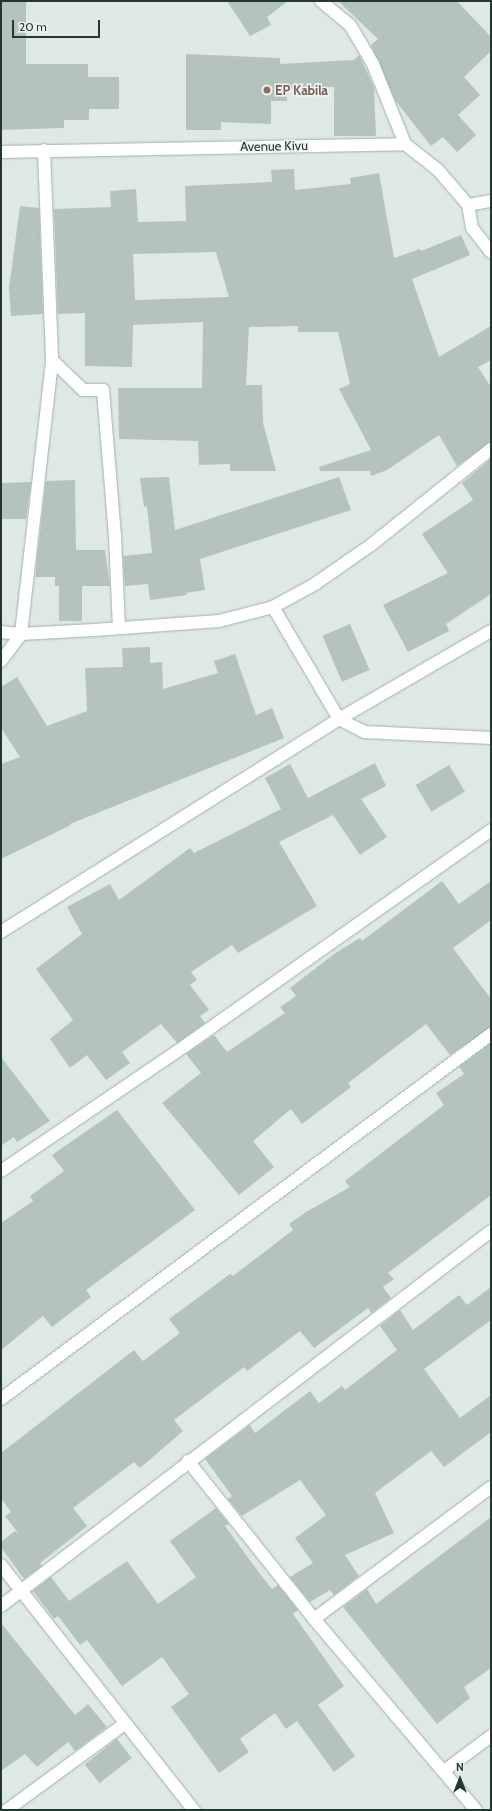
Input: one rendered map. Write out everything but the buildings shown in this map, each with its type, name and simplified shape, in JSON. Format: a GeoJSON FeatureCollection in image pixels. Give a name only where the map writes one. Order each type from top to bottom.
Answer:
{"type":"FeatureCollection","features":[{"type":"Feature","properties":{"kind":"street"},"geometry":{"type":"LineString","coordinates":[[321,1],[350,26],[373,64],[405,144],[438,170],[468,205],[472,228],[491,252]]}},
{"type":"Feature","properties":{"kind":"street","name":"Avenue Kivu"},"geometry":{"type":"LineString","coordinates":[[1,152],[405,144]]}},
{"type":"Feature","properties":{"kind":"street"},"geometry":{"type":"LineString","coordinates":[[1,661],[21,634],[52,360],[44,150]]}},
{"type":"Feature","properties":{"kind":"street"},"geometry":{"type":"LineString","coordinates":[[468,205],[491,200]]}},
{"type":"Feature","properties":{"kind":"street"},"geometry":{"type":"LineString","coordinates":[[52,360],[83,390],[102,390],[115,537],[119,628]]}},
{"type":"Feature","properties":{"kind":"street"},"geometry":{"type":"LineString","coordinates":[[1,632],[21,634],[219,621],[273,607],[315,584],[371,546],[491,449]]}},
{"type":"Feature","properties":{"kind":"street"},"geometry":{"type":"LineString","coordinates":[[273,607],[339,719],[365,732],[491,738]]}},
{"type":"Feature","properties":{"kind":"street"},"geometry":{"type":"LineString","coordinates":[[1,932],[339,719],[491,631]]}},
{"type":"Feature","properties":{"kind":"street"},"geometry":{"type":"LineString","coordinates":[[1,1171],[185,1046],[491,830]]}},
{"type":"Feature","properties":{"kind":"street"},"geometry":{"type":"LineString","coordinates":[[1,1399],[491,1034]]}},
{"type":"Feature","properties":{"kind":"street"},"geometry":{"type":"LineString","coordinates":[[1,1606],[188,1461],[491,1231]]}},
{"type":"Feature","properties":{"kind":"street"},"geometry":{"type":"LineString","coordinates":[[188,1461],[314,1619],[476,1810]]}},
{"type":"Feature","properties":{"kind":"street"},"geometry":{"type":"LineString","coordinates":[[314,1619],[491,1487]]}},
{"type":"Feature","properties":{"kind":"street"},"geometry":{"type":"LineString","coordinates":[[1,1565],[194,1810]]}},
{"type":"Feature","properties":{"kind":"street"},"geometry":{"type":"LineString","coordinates":[[7,1810],[126,1723]]}},
{"type":"Feature","properties":{"kind":"street"},"geometry":{"type":"LineString","coordinates":[[444,1771],[491,1736]]}},
{"type":"Feature","properties":{"kind":"place","name":"EP Kabila"},"geometry":{"type":"Point","coordinates":[267,90]}}]}
